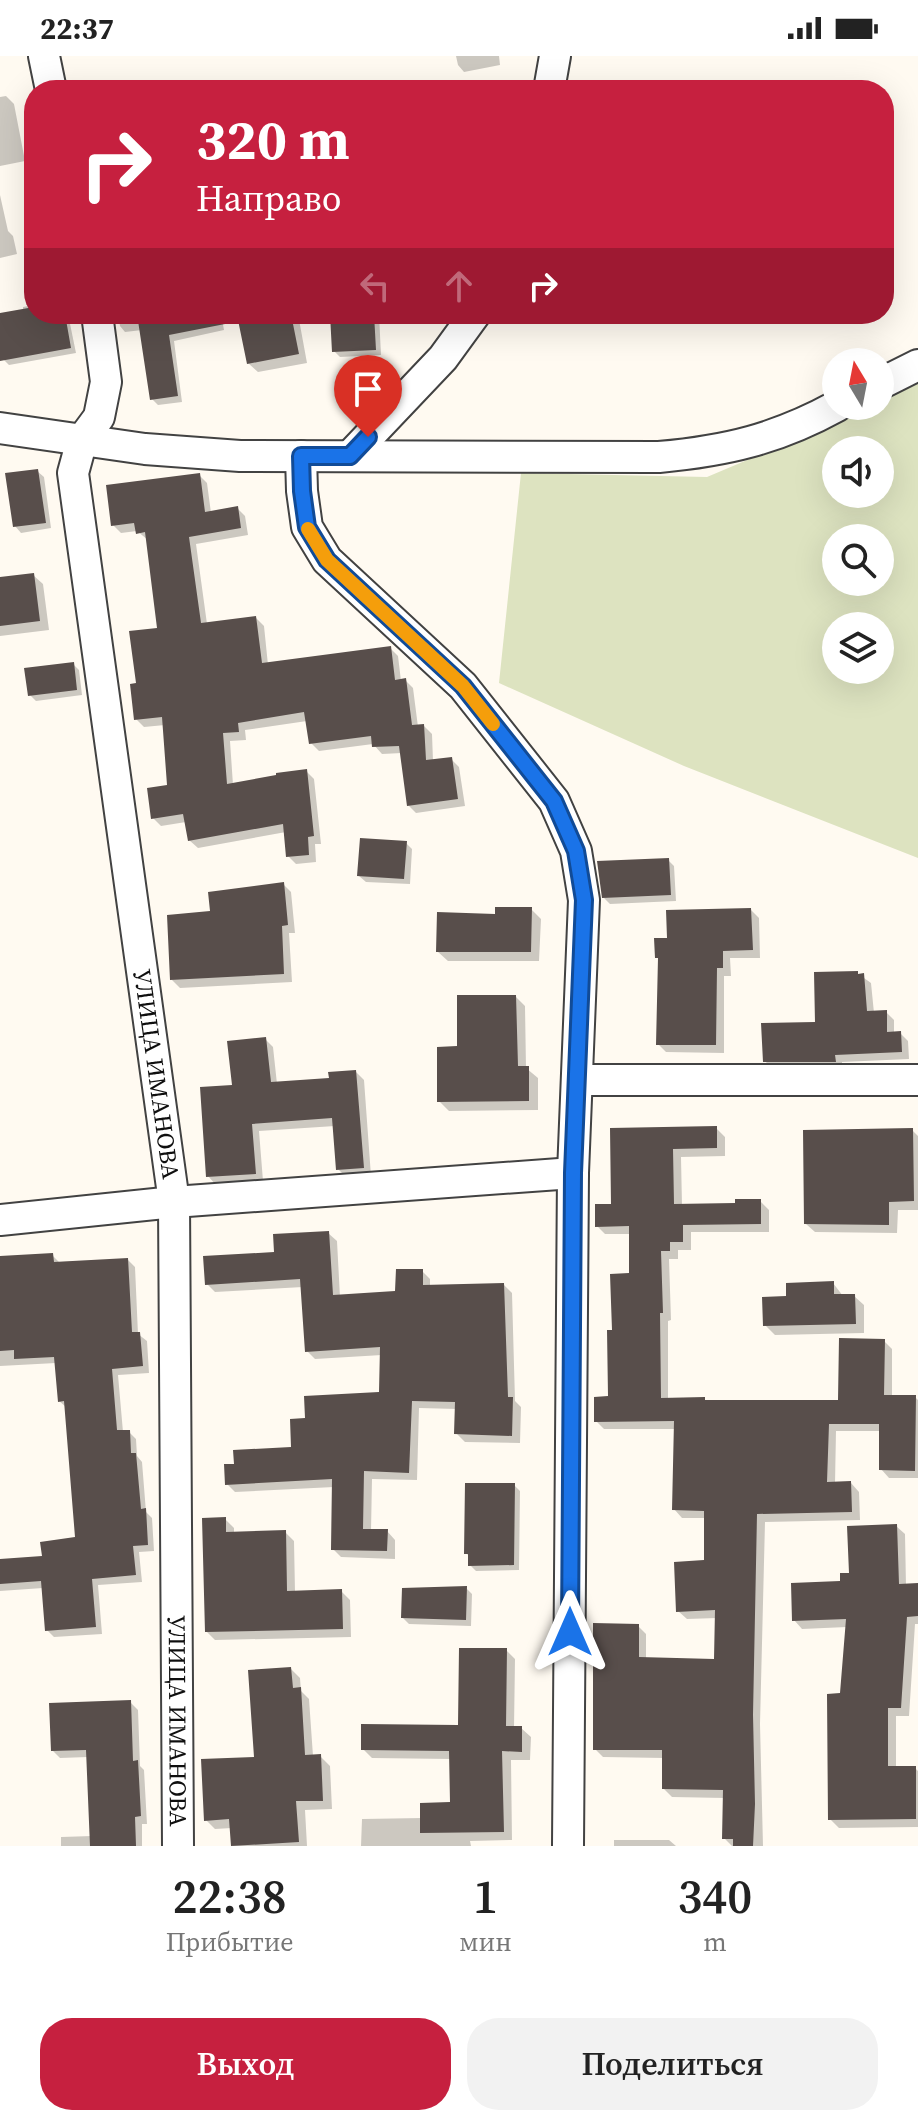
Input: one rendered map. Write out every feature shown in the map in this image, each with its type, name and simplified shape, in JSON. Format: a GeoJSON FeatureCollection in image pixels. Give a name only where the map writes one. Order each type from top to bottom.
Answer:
{"type":"FeatureCollection","features":[{"type":"Feature","properties":{"kind":"street"},"geometry":{"type":"LineString","coordinates":[[44,56],[49,80]]}},
{"type":"Feature","properties":{"kind":"street"},"geometry":{"type":"LineString","coordinates":[[551,80],[555,56]]}},
{"type":"Feature","properties":{"kind":"street","name":"УЛИЦА ИМАНОВА"},"geometry":{"type":"LineString","coordinates":[[98,324],[106,382],[99,417],[82,440],[73,473],[174,1202],[178,1846]]}},
{"type":"Feature","properties":{"kind":"street"},"geometry":{"type":"LineString","coordinates":[[350,456],[443,358],[468,324]]}},
{"type":"Feature","properties":{"kind":"street"},"geometry":{"type":"LineString","coordinates":[[894,377],[918,365]]}},
{"type":"Feature","properties":{"kind":"street"},"geometry":{"type":"LineString","coordinates":[[0,428],[145,449],[209,453],[659,457],[709,453],[745,445],[800,426],[822,414]]}},
{"type":"Feature","properties":{"kind":"street"},"geometry":{"type":"LineString","coordinates":[[301,456],[307,527],[327,560],[463,686],[554,801],[576,851],[584,900],[573,1173],[568,1846]]}},
{"type":"Feature","properties":{"kind":"street"},"geometry":{"type":"LineString","coordinates":[[577,1080],[918,1080]]}},
{"type":"Feature","properties":{"kind":"street"},"geometry":{"type":"LineString","coordinates":[[0,1220],[174,1202],[573,1173]]}},
{"type":"Feature","properties":{"kind":"green space"},"geometry":{"type":"Polygon","coordinates":[[[918,376],[918,858],[684,766],[499,683],[521,473],[707,477],[829,420],[894,420],[894,388],[918,376]]]}},
{"type":"Feature","properties":{"kind":"building"},"geometry":{"type":"Polygon","coordinates":[[[24,309],[24,324],[67,324],[71,348],[0,361],[0,313],[24,309]]]}},
{"type":"Feature","properties":{"kind":"building"},"geometry":{"type":"Polygon","coordinates":[[[139,324],[225,324],[169,335],[178,396],[150,400],[139,324]]]}},
{"type":"Feature","properties":{"kind":"building"},"geometry":{"type":"Polygon","coordinates":[[[239,324],[293,324],[299,354],[247,364],[239,324]]]}},
{"type":"Feature","properties":{"kind":"building"},"geometry":{"type":"Polygon","coordinates":[[[331,324],[375,324],[376,350],[332,352],[331,324]]]}},
{"type":"Feature","properties":{"kind":"building"},"geometry":{"type":"Polygon","coordinates":[[[38,469],[46,523],[13,527],[5,473],[38,469]]]}},
{"type":"Feature","properties":{"kind":"building"},"geometry":{"type":"Polygon","coordinates":[[[200,473],[205,512],[238,506],[241,528],[189,537],[201,623],[256,616],[262,663],[391,646],[395,680],[406,678],[412,725],[424,724],[426,760],[452,757],[458,799],[407,806],[399,746],[372,747],[371,736],[309,744],[304,712],[238,723],[239,732],[223,733],[227,784],[307,769],[314,836],[308,837],[309,855],[286,857],[283,824],[188,841],[183,814],[151,819],[147,788],[167,785],[162,717],[134,720],[130,684],[136,683],[129,631],[157,628],[145,532],[136,534],[134,523],[111,526],[106,485],[200,473]]]}},
{"type":"Feature","properties":{"kind":"building"},"geometry":{"type":"Polygon","coordinates":[[[34,573],[40,621],[0,626],[0,577],[34,573]]]}},
{"type":"Feature","properties":{"kind":"building"},"geometry":{"type":"Polygon","coordinates":[[[74,662],[77,690],[28,696],[24,668],[74,662]]]}},
{"type":"Feature","properties":{"kind":"building"},"geometry":{"type":"Polygon","coordinates":[[[360,838],[407,841],[404,879],[357,876],[360,838]]]}},
{"type":"Feature","properties":{"kind":"building"},"geometry":{"type":"Polygon","coordinates":[[[669,858],[671,895],[602,898],[597,861],[669,858]]]}},
{"type":"Feature","properties":{"kind":"building"},"geometry":{"type":"Polygon","coordinates":[[[284,882],[288,925],[282,926],[284,974],[170,980],[167,915],[210,911],[208,892],[284,882]]]}},
{"type":"Feature","properties":{"kind":"building"},"geometry":{"type":"Polygon","coordinates":[[[495,907],[532,907],[531,952],[436,952],[437,912],[495,914],[495,907]]]}},
{"type":"Feature","properties":{"kind":"building"},"geometry":{"type":"Polygon","coordinates":[[[751,908],[753,950],[723,951],[723,968],[717,968],[716,1045],[656,1045],[658,958],[655,958],[654,938],[667,938],[666,910],[751,908]]]}},
{"type":"Feature","properties":{"kind":"building"},"geometry":{"type":"Polygon","coordinates":[[[858,971],[858,974],[864,973],[867,1011],[887,1010],[887,1032],[901,1031],[902,1052],[835,1055],[836,1062],[763,1062],[761,1023],[815,1022],[814,972],[858,971]]]}},
{"type":"Feature","properties":{"kind":"building"},"geometry":{"type":"Polygon","coordinates":[[[457,995],[516,995],[518,1066],[529,1066],[529,1101],[437,1102],[437,1047],[457,1046],[457,995]]]}},
{"type":"Feature","properties":{"kind":"building"},"geometry":{"type":"Polygon","coordinates":[[[266,1037],[271,1082],[329,1078],[328,1072],[356,1070],[364,1168],[336,1170],[332,1118],[252,1124],[256,1174],[206,1177],[200,1087],[232,1085],[227,1041],[266,1037]]]}},
{"type":"Feature","properties":{"kind":"building"},"geometry":{"type":"Polygon","coordinates":[[[717,1126],[717,1148],[673,1149],[674,1204],[735,1203],[735,1199],[761,1199],[761,1224],[683,1225],[683,1242],[670,1242],[670,1251],[661,1251],[661,1398],[838,1400],[839,1338],[885,1339],[884,1395],[916,1395],[915,1471],[879,1470],[879,1424],[829,1424],[827,1482],[851,1481],[852,1512],[757,1514],[753,1846],[733,1846],[733,1839],[722,1839],[723,1790],[662,1789],[662,1750],[593,1750],[593,1623],[639,1624],[639,1657],[714,1659],[715,1610],[676,1612],[674,1562],[704,1560],[704,1511],[672,1510],[674,1421],[594,1422],[594,1397],[608,1396],[607,1330],[612,1330],[610,1274],[629,1273],[629,1226],[595,1227],[595,1204],[611,1204],[610,1128],[717,1126]]]}},
{"type":"Feature","properties":{"kind":"building"},"geometry":{"type":"Polygon","coordinates":[[[913,1128],[914,1201],[889,1202],[889,1225],[804,1224],[803,1130],[913,1128]]]}},
{"type":"Feature","properties":{"kind":"building"},"geometry":{"type":"Polygon","coordinates":[[[329,1231],[333,1295],[395,1291],[396,1269],[423,1269],[423,1285],[504,1283],[508,1397],[513,1397],[512,1436],[454,1434],[455,1402],[412,1401],[409,1473],[364,1471],[363,1529],[388,1529],[387,1551],[331,1550],[332,1479],[225,1485],[224,1464],[234,1464],[233,1450],[291,1447],[290,1419],[305,1418],[304,1396],[379,1392],[380,1347],[305,1352],[300,1279],[205,1285],[203,1256],[274,1252],[273,1234],[329,1231]]]}},
{"type":"Feature","properties":{"kind":"building"},"geometry":{"type":"Polygon","coordinates":[[[53,1253],[54,1262],[128,1258],[132,1332],[140,1332],[143,1366],[112,1369],[117,1430],[130,1430],[131,1453],[136,1453],[141,1509],[146,1508],[148,1545],[133,1546],[136,1575],[92,1579],[96,1627],[45,1631],[41,1581],[0,1584],[0,1559],[42,1556],[40,1542],[75,1537],[64,1401],[58,1402],[54,1357],[14,1359],[14,1350],[0,1351],[0,1256],[53,1253]]]}},
{"type":"Feature","properties":{"kind":"building"},"geometry":{"type":"Polygon","coordinates":[[[834,1281],[834,1294],[855,1294],[856,1324],[763,1326],[762,1297],[786,1296],[786,1283],[834,1281]]]}},
{"type":"Feature","properties":{"kind":"building"},"geometry":{"type":"Polygon","coordinates":[[[465,1483],[515,1483],[514,1565],[468,1566],[468,1554],[464,1554],[465,1483]]]}},
{"type":"Feature","properties":{"kind":"building"},"geometry":{"type":"Polygon","coordinates":[[[226,1517],[226,1532],[286,1530],[287,1591],[342,1589],[343,1629],[205,1632],[202,1518],[226,1517]]]}},
{"type":"Feature","properties":{"kind":"building"},"geometry":{"type":"Polygon","coordinates":[[[897,1524],[899,1584],[918,1583],[918,1616],[907,1617],[901,1708],[888,1708],[888,1766],[916,1766],[916,1819],[828,1820],[827,1694],[840,1693],[846,1619],[792,1621],[791,1583],[840,1581],[840,1573],[849,1573],[847,1526],[897,1524]]]}},
{"type":"Feature","properties":{"kind":"building"},"geometry":{"type":"Polygon","coordinates":[[[467,1586],[466,1620],[401,1618],[402,1588],[467,1586]]]}},
{"type":"Feature","properties":{"kind":"building"},"geometry":{"type":"Polygon","coordinates":[[[459,1648],[507,1648],[506,1726],[522,1726],[522,1752],[502,1751],[504,1832],[420,1833],[420,1803],[450,1802],[449,1751],[361,1750],[361,1724],[458,1725],[459,1648]]]}},
{"type":"Feature","properties":{"kind":"building"},"geometry":{"type":"Polygon","coordinates":[[[291,1667],[293,1688],[301,1687],[305,1755],[321,1754],[323,1801],[296,1801],[299,1842],[231,1846],[229,1819],[204,1821],[201,1759],[254,1757],[248,1670],[291,1667]]]}},
{"type":"Feature","properties":{"kind":"building"},"geometry":{"type":"Polygon","coordinates":[[[131,1700],[133,1761],[138,1760],[141,1816],[135,1817],[136,1846],[90,1846],[86,1750],[51,1751],[49,1703],[131,1700]]]}},
{"type":"Feature","properties":{"kind":"slow traffic"},"geometry":{"type":"LineString","coordinates":[[308,529],[327,560],[463,686],[493,724]]}},
{"type":"Feature","properties":{"kind":"route"},"geometry":{"type":"LineString","coordinates":[[368,437],[350,456],[301,456],[307,527],[327,560],[463,686],[554,801],[576,851],[584,900],[573,1173],[570,1632]]}}]}
